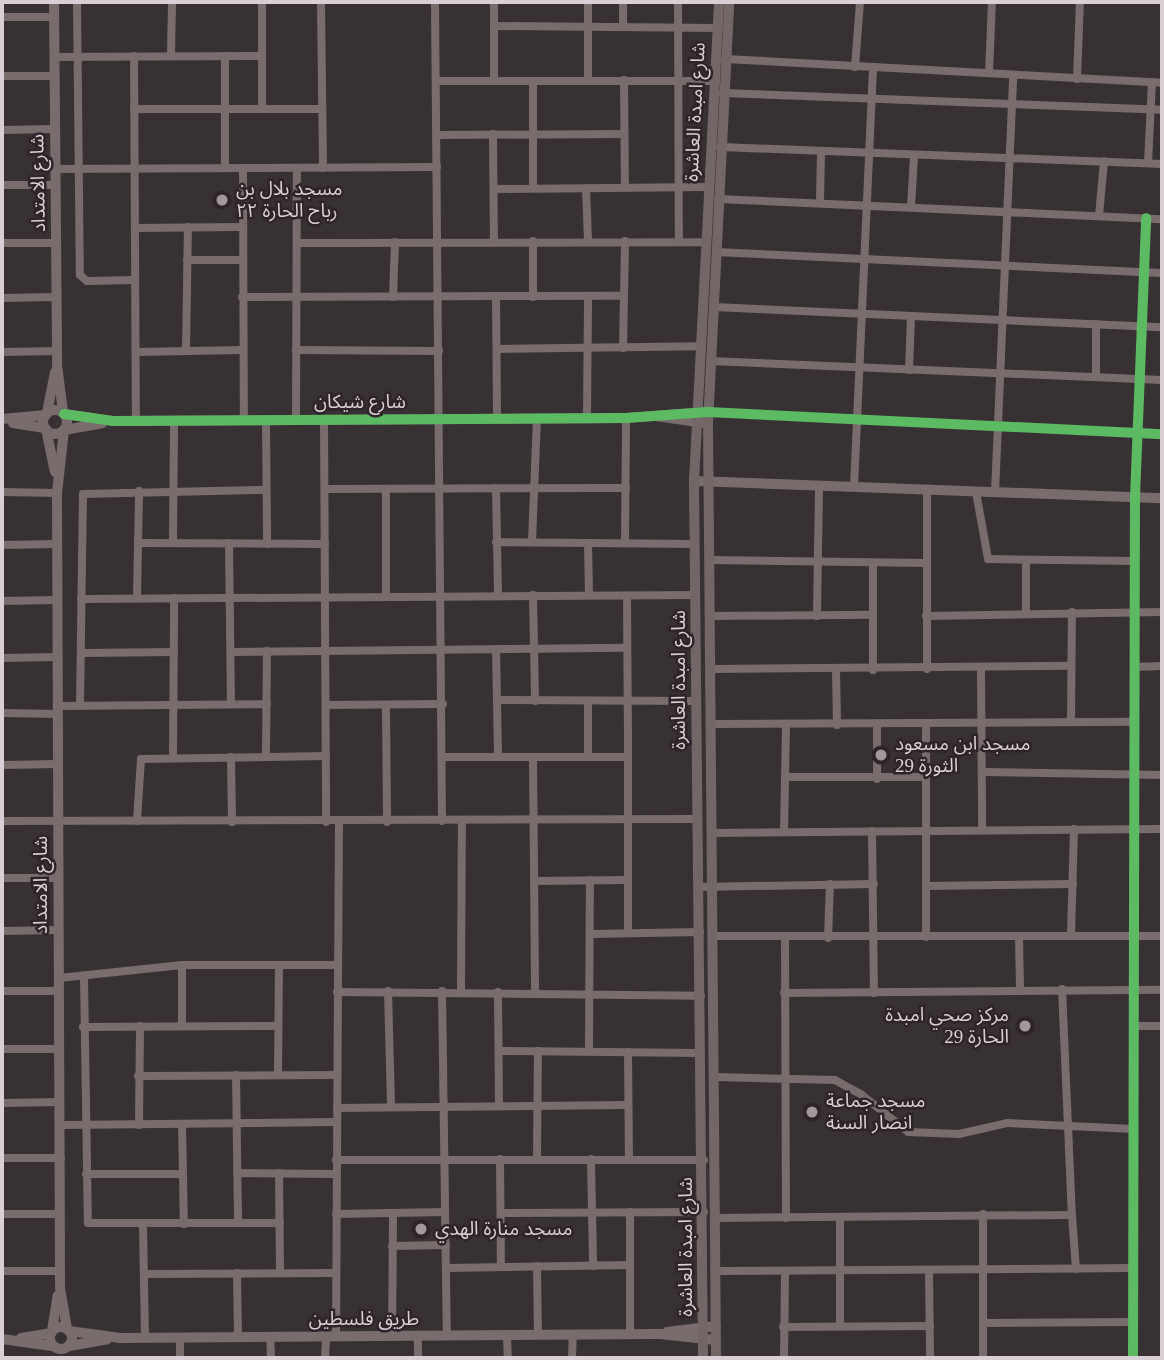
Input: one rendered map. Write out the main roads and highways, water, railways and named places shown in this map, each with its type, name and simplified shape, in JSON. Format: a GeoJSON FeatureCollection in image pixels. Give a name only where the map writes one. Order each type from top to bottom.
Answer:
{"type":"FeatureCollection","features":[{"type":"Feature","properties":{"kind":"main road","name":"شارع امبدة العاشرة"},"geometry":{"type":"LineString","coordinates":[[716,1358],[709,480],[700,346],[719,2]]}},
{"type":"Feature","properties":{"kind":"main road","name":"شارع امبدة العاشرة"},"geometry":{"type":"LineString","coordinates":[[704,1358],[704,1160],[695,701],[694,481],[710,361],[729,2]]}},
{"type":"Feature","properties":{"kind":"main road"},"geometry":{"type":"LineString","coordinates":[[696,686],[710,686]]}},
{"type":"Feature","properties":{"kind":"place","name":"مسجد بلال بن رباح الحارة ٢٢"},"geometry":{"type":"Point","coordinates":[222,200]}},
{"type":"Feature","properties":{"kind":"place","name":"مسجد ابن مسعود الثورة 29"},"geometry":{"type":"Point","coordinates":[881,755]}},
{"type":"Feature","properties":{"kind":"place","name":"مركز صحي امبدة الحارة 29"},"geometry":{"type":"Point","coordinates":[1025,1026]}},
{"type":"Feature","properties":{"kind":"place","name":"مسجد جماعة انصار السنة"},"geometry":{"type":"Point","coordinates":[812,1112]}},
{"type":"Feature","properties":{"kind":"place","name":"مسجد منارة الهدي"},"geometry":{"type":"Point","coordinates":[421,1229]}}]}
